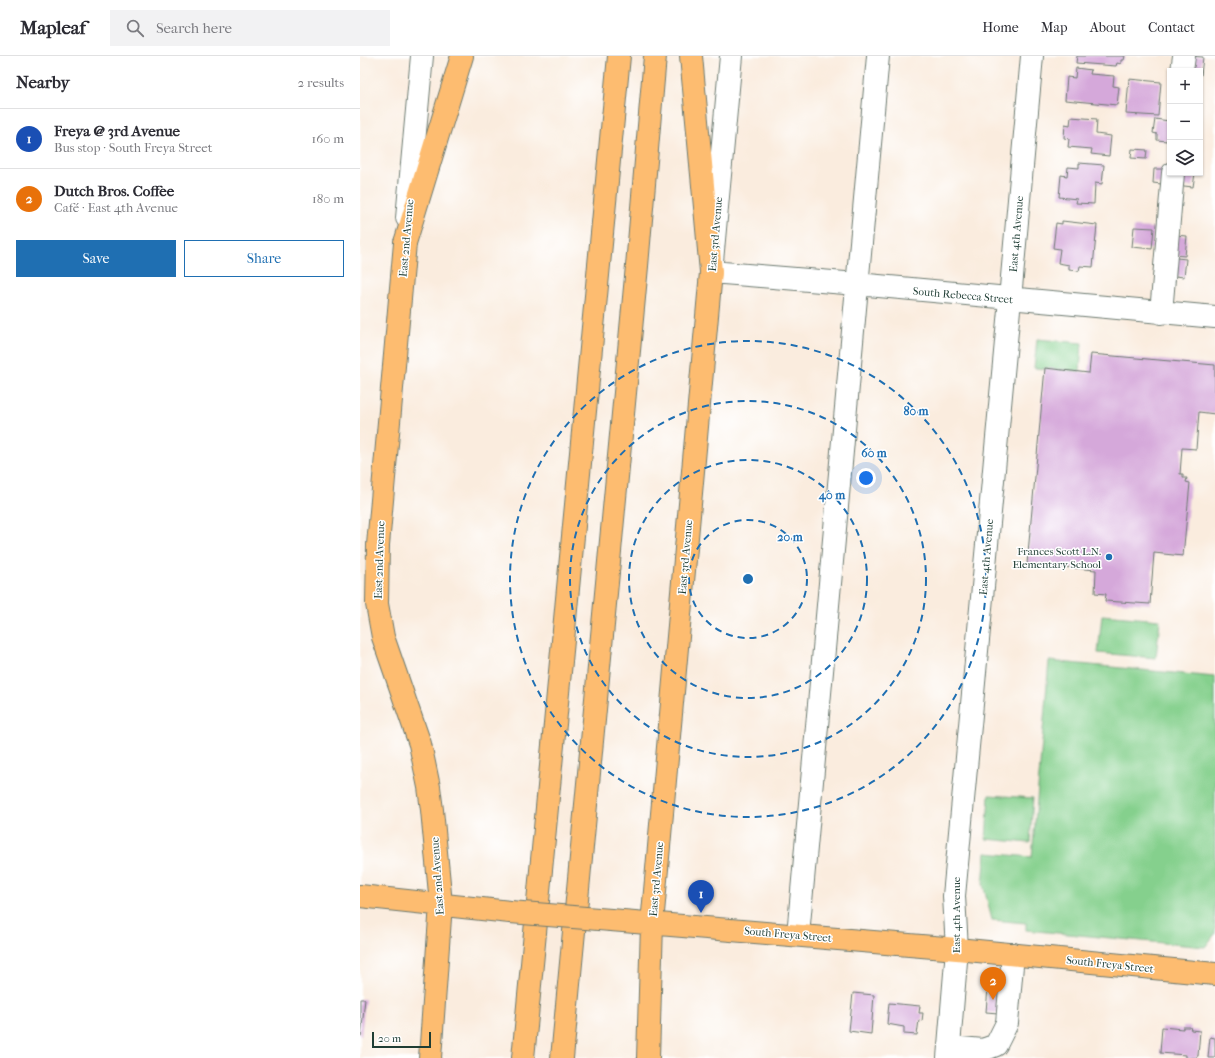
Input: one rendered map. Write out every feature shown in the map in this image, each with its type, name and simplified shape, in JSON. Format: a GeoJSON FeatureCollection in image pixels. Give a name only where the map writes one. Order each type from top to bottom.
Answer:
{"type":"FeatureCollection","features":[{"type":"Feature","properties":{"kind":"main road"},"geometry":{"type":"LineString","coordinates":[[405,243],[462,56]]}},
{"type":"Feature","properties":{"kind":"main road"},"geometry":{"type":"LineString","coordinates":[[523,1058],[619,56]]}},
{"type":"Feature","properties":{"kind":"main road"},"geometry":{"type":"LineString","coordinates":[[562,1058],[636,274],[655,56]]}},
{"type":"Feature","properties":{"kind":"main road"},"geometry":{"type":"LineString","coordinates":[[691,56],[711,272]]}},
{"type":"Feature","properties":{"kind":"main road","name":"East 2nd Avenue"},"geometry":{"type":"LineString","coordinates":[[405,243],[378,545],[377,604],[383,637],[420,744],[432,810],[441,904],[430,1058]]}},
{"type":"Feature","properties":{"kind":"main road","name":"East 3rd Avenue"},"geometry":{"type":"LineString","coordinates":[[648,1058],[652,924],[711,272]]}},
{"type":"Feature","properties":{"kind":"main road","name":"South Freya Street"},"geometry":{"type":"LineString","coordinates":[[360,896],[510,912],[798,935],[1215,974]]}},
{"type":"Feature","properties":{"kind":"street","name":"East 2nd Avenue"},"geometry":{"type":"LineString","coordinates":[[405,243],[422,56]]}},
{"type":"Feature","properties":{"kind":"street","name":"East 3rd Avenue"},"geometry":{"type":"LineString","coordinates":[[711,272],[732,56]]}},
{"type":"Feature","properties":{"kind":"street"},"geometry":{"type":"LineString","coordinates":[[798,935],[878,56]]}},
{"type":"Feature","properties":{"kind":"street","name":"East 4th Avenue"},"geometry":{"type":"LineString","coordinates":[[949,1053],[957,949],[954,896],[1032,56]]}},
{"type":"Feature","properties":{"kind":"street"},"geometry":{"type":"LineString","coordinates":[[1182,68],[1184,56]]}},
{"type":"Feature","properties":{"kind":"street"},"geometry":{"type":"LineString","coordinates":[[1161,312],[1173,176]]}},
{"type":"Feature","properties":{"kind":"street","name":"South Rebecca Street"},"geometry":{"type":"LineString","coordinates":[[711,272],[1215,317]]}},
{"type":"Feature","properties":{"kind":"street"},"geometry":{"type":"LineString","coordinates":[[949,1053],[975,1049],[983,1050],[996,1044],[1007,1023],[1013,954]]}},
{"type":"Feature","properties":{"kind":"green space"},"geometry":{"type":"Polygon","coordinates":[[[1037,339],[1082,343],[1080,371],[1034,368],[1037,339]]]}},
{"type":"Feature","properties":{"kind":"green space"},"geometry":{"type":"Polygon","coordinates":[[[1102,615],[1160,620],[1156,658],[1098,653],[1102,615]]]}},
{"type":"Feature","properties":{"kind":"green space"},"geometry":{"type":"Polygon","coordinates":[[[1049,661],[1215,677],[1215,934],[1205,947],[1026,930],[1026,923],[992,920],[983,884],[986,853],[1032,857],[1049,661]]]}},
{"type":"Feature","properties":{"kind":"green space"},"geometry":{"type":"Polygon","coordinates":[[[989,795],[1033,798],[1030,843],[986,839],[989,795]]]}},
{"type":"Feature","properties":{"kind":"building"},"geometry":{"type":"Polygon","coordinates":[[[1077,56],[1125,56],[1124,60],[1121,60],[1121,64],[1117,63],[1116,66],[1076,63],[1077,56]]]}},
{"type":"Feature","properties":{"kind":"building"},"geometry":{"type":"Polygon","coordinates":[[[1189,56],[1203,57],[1202,68],[1188,68],[1189,56]]]}},
{"type":"Feature","properties":{"kind":"building"},"geometry":{"type":"Polygon","coordinates":[[[1076,68],[1091,70],[1090,74],[1114,76],[1113,86],[1119,87],[1117,105],[1065,100],[1067,77],[1075,78],[1076,68]]]}},
{"type":"Feature","properties":{"kind":"building"},"geometry":{"type":"Polygon","coordinates":[[[1129,79],[1161,82],[1158,116],[1126,114],[1129,79]]]}},
{"type":"Feature","properties":{"kind":"building"},"geometry":{"type":"Polygon","coordinates":[[[1071,117],[1097,119],[1096,134],[1111,136],[1109,156],[1091,154],[1092,149],[1068,147],[1069,139],[1064,138],[1065,124],[1070,125],[1071,117]]]}},
{"type":"Feature","properties":{"kind":"building"},"geometry":{"type":"Polygon","coordinates":[[[1155,119],[1167,121],[1167,141],[1157,140],[1157,134],[1153,133],[1155,119]]]}},
{"type":"Feature","properties":{"kind":"building"},"geometry":{"type":"Polygon","coordinates":[[[1132,149],[1147,150],[1146,159],[1131,158],[1132,149]]]}},
{"type":"Feature","properties":{"kind":"building"},"geometry":{"type":"Polygon","coordinates":[[[1079,163],[1104,165],[1102,184],[1095,183],[1094,204],[1076,203],[1077,199],[1059,197],[1061,175],[1067,176],[1068,167],[1079,168],[1079,163]]]}},
{"type":"Feature","properties":{"kind":"building"},"geometry":{"type":"Polygon","coordinates":[[[1154,169],[1163,169],[1161,184],[1153,183],[1154,169]]]}},
{"type":"Feature","properties":{"kind":"building"},"geometry":{"type":"Polygon","coordinates":[[[1176,176],[1195,176],[1193,187],[1175,185],[1176,176]]]}},
{"type":"Feature","properties":{"kind":"building"},"geometry":{"type":"Polygon","coordinates":[[[1062,221],[1097,225],[1093,267],[1080,266],[1079,271],[1069,270],[1069,265],[1058,263],[1060,249],[1053,248],[1056,223],[1062,224],[1062,221]]]}},
{"type":"Feature","properties":{"kind":"building"},"geometry":{"type":"Polygon","coordinates":[[[1134,227],[1154,228],[1152,249],[1132,247],[1134,227]]]}},
{"type":"Feature","properties":{"kind":"building"},"geometry":{"type":"Polygon","coordinates":[[[1173,235],[1187,236],[1185,256],[1171,255],[1173,235]]]}},
{"type":"Feature","properties":{"kind":"building"},"geometry":{"type":"Polygon","coordinates":[[[1168,257],[1186,259],[1184,277],[1166,275],[1168,257]]]}},
{"type":"Feature","properties":{"kind":"building"},"geometry":{"type":"Polygon","coordinates":[[[1091,354],[1215,365],[1215,414],[1199,412],[1196,449],[1182,448],[1180,474],[1183,474],[1183,478],[1187,478],[1186,482],[1190,483],[1183,556],[1154,553],[1150,604],[1105,601],[1106,594],[1095,593],[1096,570],[1027,564],[1045,368],[1089,373],[1091,354]]]}},
{"type":"Feature","properties":{"kind":"building"},"geometry":{"type":"Polygon","coordinates":[[[988,987],[1000,989],[998,1013],[986,1012],[988,987]]]}},
{"type":"Feature","properties":{"kind":"building"},"geometry":{"type":"Polygon","coordinates":[[[853,993],[874,995],[871,1034],[849,1031],[853,993]]]}},
{"type":"Feature","properties":{"kind":"building"},"geometry":{"type":"Polygon","coordinates":[[[360,999],[365,999],[361,1036],[360,1036],[360,999]]]}},
{"type":"Feature","properties":{"kind":"building"},"geometry":{"type":"Polygon","coordinates":[[[889,1003],[920,1006],[919,1013],[923,1013],[922,1021],[919,1020],[917,1035],[904,1034],[904,1027],[887,1024],[889,1003]]]}},
{"type":"Feature","properties":{"kind":"building"},"geometry":{"type":"Polygon","coordinates":[[[1162,1027],[1183,1029],[1183,1027],[1190,1027],[1191,1030],[1200,1031],[1198,1056],[1196,1058],[1186,1058],[1186,1055],[1160,1053],[1162,1027]]]}},
{"type":"Feature","properties":{"kind":"building"},"geometry":{"type":"Polygon","coordinates":[[[1210,1037],[1215,1038],[1215,1058],[1208,1058],[1210,1037]]]}},
{"type":"Feature","properties":{"kind":"place","name":"Frances Scott L.N. Elementary School"},"geometry":{"type":"Point","coordinates":[1109,557]}},
{"type":"Feature","properties":{"kind":"place","name":"Freya @ 3rd Avenue"},"geometry":{"type":"Point","coordinates":[701,913]}},
{"type":"Feature","properties":{"kind":"place","name":"Dutch Bros. Coffee"},"geometry":{"type":"Point","coordinates":[993,1000]}}]}
